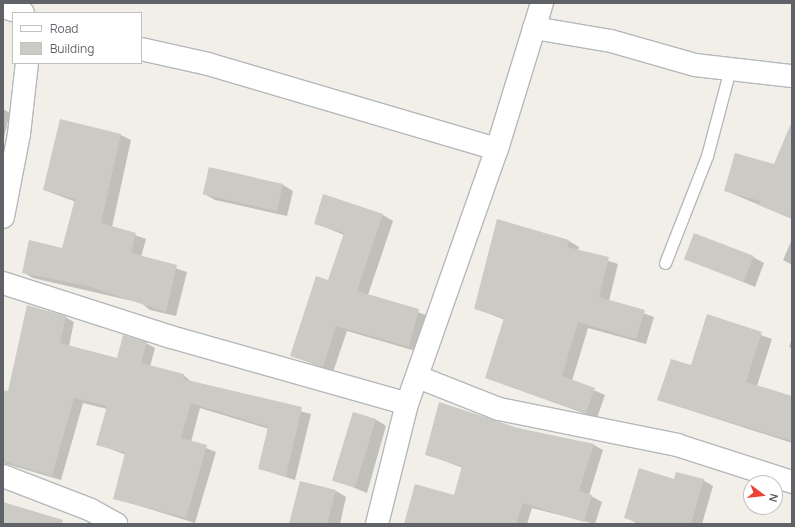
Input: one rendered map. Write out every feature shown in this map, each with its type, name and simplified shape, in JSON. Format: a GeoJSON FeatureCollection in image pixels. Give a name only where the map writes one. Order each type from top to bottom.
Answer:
{"type":"FeatureCollection","features":[{"type":"Feature","properties":{"kind":"street"},"geometry":{"type":"LineString","coordinates":[[377,524],[407,404],[418,377],[497,149],[542,3]]}},
{"type":"Feature","properties":{"kind":"street"},"geometry":{"type":"LineString","coordinates":[[3,7],[20,12]]}},
{"type":"Feature","properties":{"kind":"street"},"geometry":{"type":"LineString","coordinates":[[534,28],[611,41],[695,65],[792,76]]}},
{"type":"Feature","properties":{"kind":"street"},"geometry":{"type":"LineString","coordinates":[[142,49],[208,64],[497,149]]}},
{"type":"Feature","properties":{"kind":"street"},"geometry":{"type":"LineString","coordinates":[[3,217],[19,134],[27,64]]}},
{"type":"Feature","properties":{"kind":"street"},"geometry":{"type":"LineString","coordinates":[[3,283],[171,338],[407,404]]}},
{"type":"Feature","properties":{"kind":"street"},"geometry":{"type":"LineString","coordinates":[[418,377],[499,409],[677,445],[792,482]]}},
{"type":"Feature","properties":{"kind":"street"},"geometry":{"type":"LineString","coordinates":[[3,476],[91,510],[116,524]]}},
{"type":"Feature","properties":{"kind":"lane"},"geometry":{"type":"LineString","coordinates":[[665,263],[707,156],[730,69]]}},
{"type":"Feature","properties":{"kind":"building"},"geometry":{"type":"Polygon","coordinates":[[[60,119],[121,134],[101,223],[136,233],[131,253],[177,265],[166,312],[87,286],[22,273],[29,240],[62,248],[75,199],[43,190],[60,119]]]}},
{"type":"Feature","properties":{"kind":"building"},"geometry":{"type":"Polygon","coordinates":[[[792,121],[792,218],[758,205],[760,201],[724,191],[735,153],[774,164],[792,121]]]}},
{"type":"Feature","properties":{"kind":"building"},"geometry":{"type":"Polygon","coordinates":[[[209,167],[283,184],[277,211],[203,194],[209,167]]]}},
{"type":"Feature","properties":{"kind":"building"},"geometry":{"type":"Polygon","coordinates":[[[323,194],[383,214],[357,291],[419,309],[409,347],[336,326],[323,367],[290,356],[316,276],[328,280],[344,233],[314,224],[323,194]]]}},
{"type":"Feature","properties":{"kind":"building"},"geometry":{"type":"Polygon","coordinates":[[[497,219],[569,240],[567,247],[609,257],[599,297],[645,310],[636,339],[578,322],[562,376],[595,388],[586,413],[485,378],[504,318],[474,309],[497,219]]]}},
{"type":"Feature","properties":{"kind":"building"},"geometry":{"type":"Polygon","coordinates":[[[694,233],[754,256],[744,282],[684,259],[694,233]]]}},
{"type":"Feature","properties":{"kind":"building"},"geometry":{"type":"Polygon","coordinates":[[[27,305],[66,316],[60,343],[117,358],[123,335],[147,342],[141,363],[184,374],[183,379],[302,407],[286,476],[258,469],[268,427],[191,403],[181,438],[207,445],[186,518],[113,499],[125,453],[96,445],[107,406],[74,398],[52,476],[3,461],[3,397],[5,390],[8,391],[27,305]]]}},
{"type":"Feature","properties":{"kind":"building"},"geometry":{"type":"Polygon","coordinates":[[[707,314],[762,332],[746,382],[792,396],[792,441],[657,400],[671,359],[691,365],[707,314]]]}},
{"type":"Feature","properties":{"kind":"building"},"geometry":{"type":"Polygon","coordinates":[[[439,402],[518,428],[594,444],[579,491],[592,495],[584,522],[523,503],[516,524],[404,524],[415,484],[454,495],[462,466],[425,455],[439,402]]]}},
{"type":"Feature","properties":{"kind":"building"},"geometry":{"type":"Polygon","coordinates":[[[353,412],[376,419],[355,488],[332,481],[353,412]]]}},
{"type":"Feature","properties":{"kind":"building"},"geometry":{"type":"Polygon","coordinates":[[[639,468],[674,479],[676,472],[704,479],[691,524],[643,524],[624,518],[639,468]]]}},
{"type":"Feature","properties":{"kind":"building"},"geometry":{"type":"Polygon","coordinates":[[[300,481],[336,490],[327,524],[289,524],[300,481]]]}},
{"type":"Feature","properties":{"kind":"building"},"geometry":{"type":"Polygon","coordinates":[[[3,502],[63,520],[62,524],[3,524],[3,502]]]}}]}
